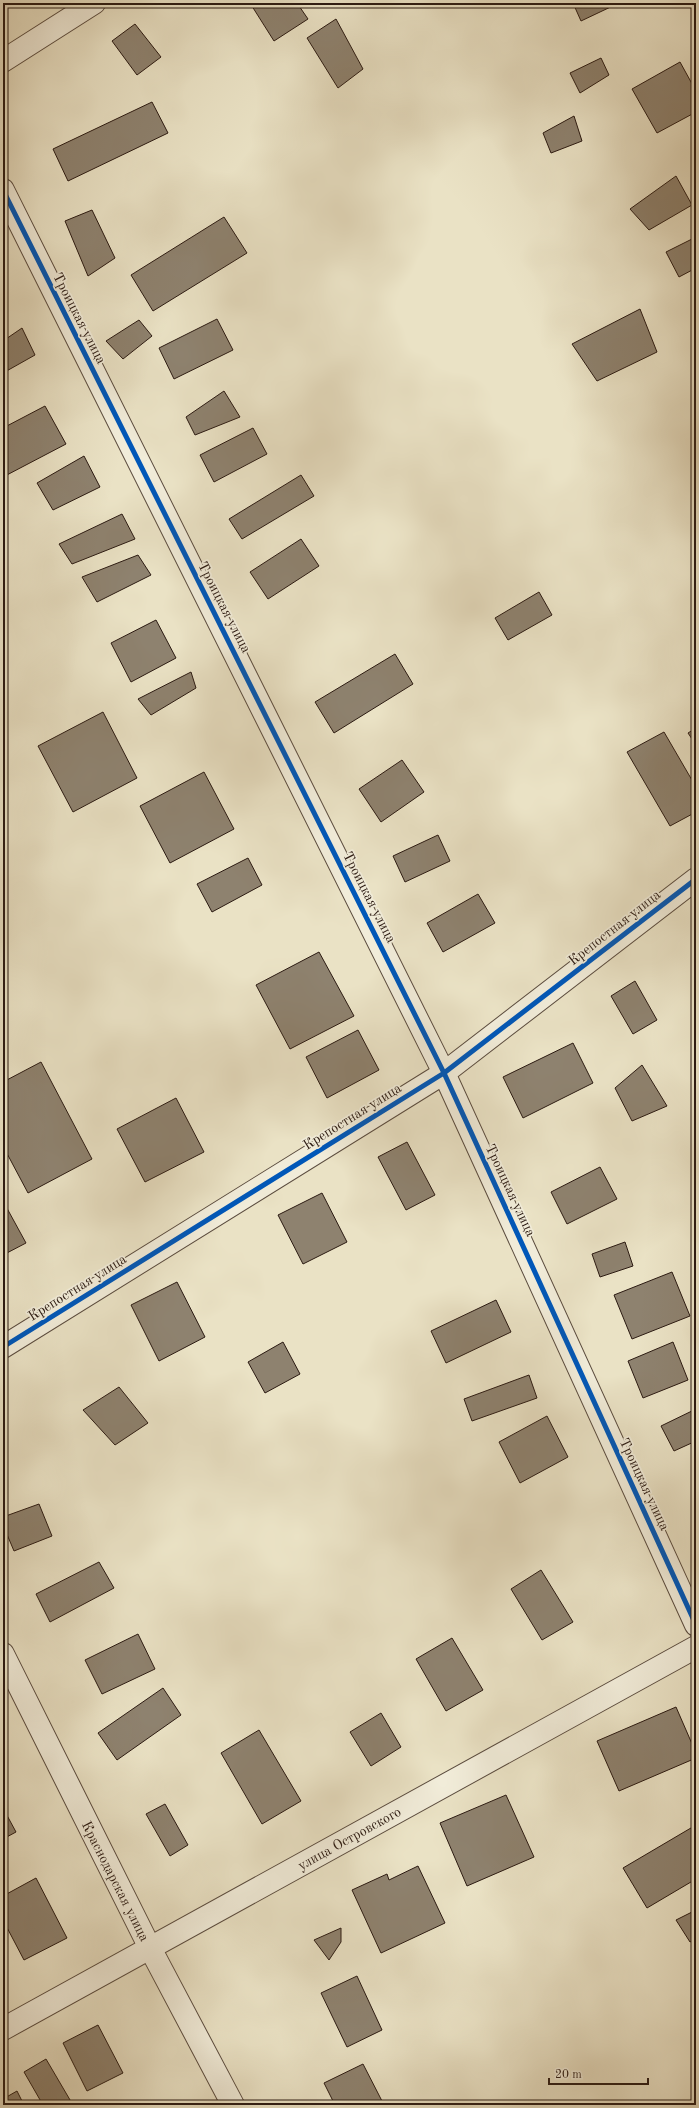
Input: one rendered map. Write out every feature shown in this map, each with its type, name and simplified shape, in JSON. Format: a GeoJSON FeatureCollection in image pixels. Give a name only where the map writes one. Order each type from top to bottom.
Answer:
{"type":"FeatureCollection","features":[{"type":"Feature","properties":{"kind":"street"},"geometry":{"type":"LineString","coordinates":[[3,61],[94,3]]}},
{"type":"Feature","properties":{"kind":"street","name":"Троицкая улица"},"geometry":{"type":"LineString","coordinates":[[3,190],[444,1073],[696,1625]]}},
{"type":"Feature","properties":{"kind":"street","name":"Крепостная улица"},"geometry":{"type":"LineString","coordinates":[[3,1347],[444,1073],[696,879]]}},
{"type":"Feature","properties":{"kind":"street","name":"улица Островского"},"geometry":{"type":"LineString","coordinates":[[3,2029],[696,1647]]}},
{"type":"Feature","properties":{"kind":"street","name":"Краснодарская улица"},"geometry":{"type":"LineString","coordinates":[[3,1654],[150,1948],[233,2105]]}},
{"type":"Feature","properties":{"kind":"building"},"geometry":{"type":"Polygon","coordinates":[[[250,3],[297,3],[308,19],[274,41],[250,3]]]}},
{"type":"Feature","properties":{"kind":"building"},"geometry":{"type":"Polygon","coordinates":[[[573,3],[619,3],[581,21],[573,3]]]}},
{"type":"Feature","properties":{"kind":"building"},"geometry":{"type":"Polygon","coordinates":[[[336,19],[363,69],[338,88],[307,38],[336,19]]]}},
{"type":"Feature","properties":{"kind":"building"},"geometry":{"type":"Polygon","coordinates":[[[135,24],[161,57],[137,75],[112,41],[135,24]]]}},
{"type":"Feature","properties":{"kind":"building"},"geometry":{"type":"Polygon","coordinates":[[[601,58],[609,75],[580,93],[570,73],[601,58]]]}},
{"type":"Feature","properties":{"kind":"building"},"geometry":{"type":"Polygon","coordinates":[[[680,62],[696,91],[696,112],[657,133],[632,89],[680,62]]]}},
{"type":"Feature","properties":{"kind":"building"},"geometry":{"type":"Polygon","coordinates":[[[152,102],[168,133],[68,181],[53,149],[152,102]]]}},
{"type":"Feature","properties":{"kind":"building"},"geometry":{"type":"Polygon","coordinates":[[[574,116],[582,141],[551,153],[543,133],[574,116]]]}},
{"type":"Feature","properties":{"kind":"building"},"geometry":{"type":"Polygon","coordinates":[[[676,176],[692,205],[649,230],[630,209],[676,176]]]}},
{"type":"Feature","properties":{"kind":"building"},"geometry":{"type":"Polygon","coordinates":[[[92,210],[115,258],[88,276],[65,221],[92,210]]]}},
{"type":"Feature","properties":{"kind":"building"},"geometry":{"type":"Polygon","coordinates":[[[224,217],[247,253],[153,311],[131,275],[224,217]]]}},
{"type":"Feature","properties":{"kind":"building"},"geometry":{"type":"Polygon","coordinates":[[[696,237],[696,268],[679,277],[666,252],[696,237]]]}},
{"type":"Feature","properties":{"kind":"building"},"geometry":{"type":"Polygon","coordinates":[[[640,309],[657,352],[597,381],[572,344],[640,309]]]}},
{"type":"Feature","properties":{"kind":"building"},"geometry":{"type":"Polygon","coordinates":[[[217,319],[233,350],[174,379],[159,348],[217,319]]]}},
{"type":"Feature","properties":{"kind":"building"},"geometry":{"type":"Polygon","coordinates":[[[139,320],[152,336],[123,359],[106,341],[139,320]]]}},
{"type":"Feature","properties":{"kind":"building"},"geometry":{"type":"Polygon","coordinates":[[[22,328],[35,355],[3,373],[3,341],[22,328]]]}},
{"type":"Feature","properties":{"kind":"building"},"geometry":{"type":"Polygon","coordinates":[[[224,391],[240,417],[195,435],[186,417],[224,391]]]}},
{"type":"Feature","properties":{"kind":"building"},"geometry":{"type":"Polygon","coordinates":[[[45,406],[66,444],[3,477],[3,428],[45,406]]]}},
{"type":"Feature","properties":{"kind":"building"},"geometry":{"type":"Polygon","coordinates":[[[253,428],[267,454],[214,482],[200,455],[253,428]]]}},
{"type":"Feature","properties":{"kind":"building"},"geometry":{"type":"Polygon","coordinates":[[[84,456],[100,487],[53,510],[37,483],[84,456]]]}},
{"type":"Feature","properties":{"kind":"building"},"geometry":{"type":"Polygon","coordinates":[[[301,475],[314,496],[242,539],[229,519],[301,475]]]}},
{"type":"Feature","properties":{"kind":"building"},"geometry":{"type":"Polygon","coordinates":[[[122,514],[135,539],[72,564],[59,544],[122,514]]]}},
{"type":"Feature","properties":{"kind":"building"},"geometry":{"type":"Polygon","coordinates":[[[301,539],[319,566],[268,599],[250,572],[301,539]]]}},
{"type":"Feature","properties":{"kind":"building"},"geometry":{"type":"Polygon","coordinates":[[[138,555],[151,575],[97,602],[82,577],[138,555]]]}},
{"type":"Feature","properties":{"kind":"building"},"geometry":{"type":"Polygon","coordinates":[[[539,592],[552,615],[508,640],[495,618],[539,592]]]}},
{"type":"Feature","properties":{"kind":"building"},"geometry":{"type":"Polygon","coordinates":[[[156,620],[176,658],[131,682],[111,643],[156,620]]]}},
{"type":"Feature","properties":{"kind":"building"},"geometry":{"type":"Polygon","coordinates":[[[395,654],[413,684],[334,733],[315,702],[395,654]]]}},
{"type":"Feature","properties":{"kind":"building"},"geometry":{"type":"Polygon","coordinates":[[[191,672],[196,688],[151,715],[138,699],[191,672]]]}},
{"type":"Feature","properties":{"kind":"building"},"geometry":{"type":"Polygon","coordinates":[[[103,712],[137,778],[73,812],[38,746],[103,712]]]}},
{"type":"Feature","properties":{"kind":"building"},"geometry":{"type":"Polygon","coordinates":[[[696,728],[696,745],[688,733],[696,728]]]}},
{"type":"Feature","properties":{"kind":"building"},"geometry":{"type":"Polygon","coordinates":[[[664,732],[696,787],[696,812],[670,826],[627,752],[664,732]]]}},
{"type":"Feature","properties":{"kind":"building"},"geometry":{"type":"Polygon","coordinates":[[[402,760],[424,792],[381,822],[359,789],[402,760]]]}},
{"type":"Feature","properties":{"kind":"building"},"geometry":{"type":"Polygon","coordinates":[[[204,772],[234,829],[170,863],[140,806],[204,772]]]}},
{"type":"Feature","properties":{"kind":"building"},"geometry":{"type":"Polygon","coordinates":[[[438,835],[450,861],[405,882],[393,856],[438,835]]]}},
{"type":"Feature","properties":{"kind":"building"},"geometry":{"type":"Polygon","coordinates":[[[248,858],[262,885],[212,912],[197,884],[248,858]]]}},
{"type":"Feature","properties":{"kind":"building"},"geometry":{"type":"Polygon","coordinates":[[[478,894],[495,923],[443,952],[427,923],[478,894]]]}},
{"type":"Feature","properties":{"kind":"building"},"geometry":{"type":"Polygon","coordinates":[[[319,952],[354,1016],[290,1049],[256,985],[319,952]]]}},
{"type":"Feature","properties":{"kind":"building"},"geometry":{"type":"Polygon","coordinates":[[[635,981],[657,1020],[633,1034],[611,996],[635,981]]]}},
{"type":"Feature","properties":{"kind":"building"},"geometry":{"type":"Polygon","coordinates":[[[358,1030],[379,1070],[327,1098],[306,1057],[358,1030]]]}},
{"type":"Feature","properties":{"kind":"building"},"geometry":{"type":"Polygon","coordinates":[[[573,1043],[593,1083],[523,1118],[503,1077],[573,1043]]]}},
{"type":"Feature","properties":{"kind":"building"},"geometry":{"type":"Polygon","coordinates":[[[41,1062],[92,1159],[28,1193],[3,1146],[3,1082],[41,1062]]]}},
{"type":"Feature","properties":{"kind":"building"},"geometry":{"type":"Polygon","coordinates":[[[642,1065],[667,1106],[632,1121],[615,1088],[642,1065]]]}},
{"type":"Feature","properties":{"kind":"building"},"geometry":{"type":"Polygon","coordinates":[[[176,1098],[204,1152],[145,1182],[117,1129],[176,1098]]]}},
{"type":"Feature","properties":{"kind":"building"},"geometry":{"type":"Polygon","coordinates":[[[407,1142],[435,1195],[406,1210],[378,1157],[407,1142]]]}},
{"type":"Feature","properties":{"kind":"building"},"geometry":{"type":"Polygon","coordinates":[[[600,1167],[617,1199],[567,1224],[551,1192],[600,1167]]]}},
{"type":"Feature","properties":{"kind":"building"},"geometry":{"type":"Polygon","coordinates":[[[322,1193],[347,1242],[303,1264],[278,1215],[322,1193]]]}},
{"type":"Feature","properties":{"kind":"building"},"geometry":{"type":"Polygon","coordinates":[[[3,1201],[26,1243],[3,1255],[3,1201]]]}},
{"type":"Feature","properties":{"kind":"building"},"geometry":{"type":"Polygon","coordinates":[[[625,1242],[633,1266],[600,1277],[592,1254],[625,1242]]]}},
{"type":"Feature","properties":{"kind":"building"},"geometry":{"type":"Polygon","coordinates":[[[672,1272],[690,1316],[632,1339],[614,1295],[672,1272]]]}},
{"type":"Feature","properties":{"kind":"building"},"geometry":{"type":"Polygon","coordinates":[[[177,1282],[205,1337],[159,1361],[131,1305],[177,1282]]]}},
{"type":"Feature","properties":{"kind":"building"},"geometry":{"type":"Polygon","coordinates":[[[496,1300],[511,1332],[446,1363],[431,1331],[496,1300]]]}},
{"type":"Feature","properties":{"kind":"building"},"geometry":{"type":"Polygon","coordinates":[[[283,1342],[300,1374],[265,1393],[248,1362],[283,1342]]]}},
{"type":"Feature","properties":{"kind":"building"},"geometry":{"type":"Polygon","coordinates":[[[673,1342],[688,1380],[643,1398],[628,1361],[673,1342]]]}},
{"type":"Feature","properties":{"kind":"building"},"geometry":{"type":"Polygon","coordinates":[[[529,1375],[537,1398],[472,1421],[464,1399],[529,1375]]]}},
{"type":"Feature","properties":{"kind":"building"},"geometry":{"type":"Polygon","coordinates":[[[119,1387],[148,1423],[115,1445],[83,1410],[119,1387]]]}},
{"type":"Feature","properties":{"kind":"building"},"geometry":{"type":"Polygon","coordinates":[[[696,1409],[696,1441],[674,1451],[661,1426],[696,1409]]]}},
{"type":"Feature","properties":{"kind":"building"},"geometry":{"type":"Polygon","coordinates":[[[547,1416],[568,1457],[520,1483],[499,1442],[547,1416]]]}},
{"type":"Feature","properties":{"kind":"building"},"geometry":{"type":"Polygon","coordinates":[[[39,1504],[52,1536],[14,1551],[3,1525],[3,1517],[39,1504]]]}},
{"type":"Feature","properties":{"kind":"building"},"geometry":{"type":"Polygon","coordinates":[[[99,1562],[114,1588],[50,1622],[36,1594],[99,1562]]]}},
{"type":"Feature","properties":{"kind":"building"},"geometry":{"type":"Polygon","coordinates":[[[541,1570],[573,1622],[542,1640],[511,1589],[541,1570]]]}},
{"type":"Feature","properties":{"kind":"building"},"geometry":{"type":"Polygon","coordinates":[[[138,1634],[155,1669],[102,1694],[85,1660],[138,1634]]]}},
{"type":"Feature","properties":{"kind":"building"},"geometry":{"type":"Polygon","coordinates":[[[452,1638],[483,1690],[446,1711],[416,1659],[452,1638]]]}},
{"type":"Feature","properties":{"kind":"building"},"geometry":{"type":"Polygon","coordinates":[[[163,1688],[181,1715],[117,1760],[98,1733],[163,1688]]]}},
{"type":"Feature","properties":{"kind":"building"},"geometry":{"type":"Polygon","coordinates":[[[676,1707],[696,1753],[696,1758],[619,1791],[597,1741],[676,1707]]]}},
{"type":"Feature","properties":{"kind":"building"},"geometry":{"type":"Polygon","coordinates":[[[381,1713],[401,1747],[371,1766],[350,1732],[381,1713]]]}},
{"type":"Feature","properties":{"kind":"building"},"geometry":{"type":"Polygon","coordinates":[[[259,1730],[301,1801],[262,1824],[221,1753],[259,1730]]]}},
{"type":"Feature","properties":{"kind":"building"},"geometry":{"type":"Polygon","coordinates":[[[506,1795],[534,1857],[467,1886],[440,1823],[506,1795]]]}},
{"type":"Feature","properties":{"kind":"building"},"geometry":{"type":"Polygon","coordinates":[[[165,1804],[188,1845],[170,1856],[146,1814],[165,1804]]]}},
{"type":"Feature","properties":{"kind":"building"},"geometry":{"type":"Polygon","coordinates":[[[3,1808],[16,1832],[3,1839],[3,1808]]]}},
{"type":"Feature","properties":{"kind":"building"},"geometry":{"type":"Polygon","coordinates":[[[696,1825],[696,1879],[647,1908],[623,1868],[696,1825]]]}},
{"type":"Feature","properties":{"kind":"building"},"geometry":{"type":"Polygon","coordinates":[[[418,1866],[445,1923],[381,1953],[352,1890],[387,1874],[389,1880],[418,1866]]]}},
{"type":"Feature","properties":{"kind":"building"},"geometry":{"type":"Polygon","coordinates":[[[36,1878],[67,1938],[24,1960],[3,1920],[3,1896],[36,1878]]]}},
{"type":"Feature","properties":{"kind":"building"},"geometry":{"type":"Polygon","coordinates":[[[696,1910],[696,1939],[690,1942],[676,1920],[696,1910]]]}},
{"type":"Feature","properties":{"kind":"building"},"geometry":{"type":"Polygon","coordinates":[[[341,1928],[341,1942],[329,1960],[314,1940],[341,1928]]]}},
{"type":"Feature","properties":{"kind":"building"},"geometry":{"type":"Polygon","coordinates":[[[357,1976],[382,2030],[347,2047],[321,1993],[357,1976]]]}},
{"type":"Feature","properties":{"kind":"building"},"geometry":{"type":"Polygon","coordinates":[[[98,2025],[123,2073],[87,2091],[63,2043],[98,2025]]]}},
{"type":"Feature","properties":{"kind":"building"},"geometry":{"type":"Polygon","coordinates":[[[46,2059],[73,2105],[43,2105],[24,2072],[46,2059]]]}},
{"type":"Feature","properties":{"kind":"building"},"geometry":{"type":"Polygon","coordinates":[[[363,2064],[382,2101],[374,2105],[335,2105],[324,2083],[363,2064]]]}},
{"type":"Feature","properties":{"kind":"building"},"geometry":{"type":"Polygon","coordinates":[[[17,2091],[24,2105],[3,2105],[3,2099],[17,2091]]]}},
{"type":"Feature","properties":{"kind":"cycle path"},"geometry":{"type":"LineString","coordinates":[[3,190],[444,1073],[696,1625]]}},
{"type":"Feature","properties":{"kind":"cycle path"},"geometry":{"type":"LineString","coordinates":[[3,1347],[444,1073],[696,879]]}}]}
